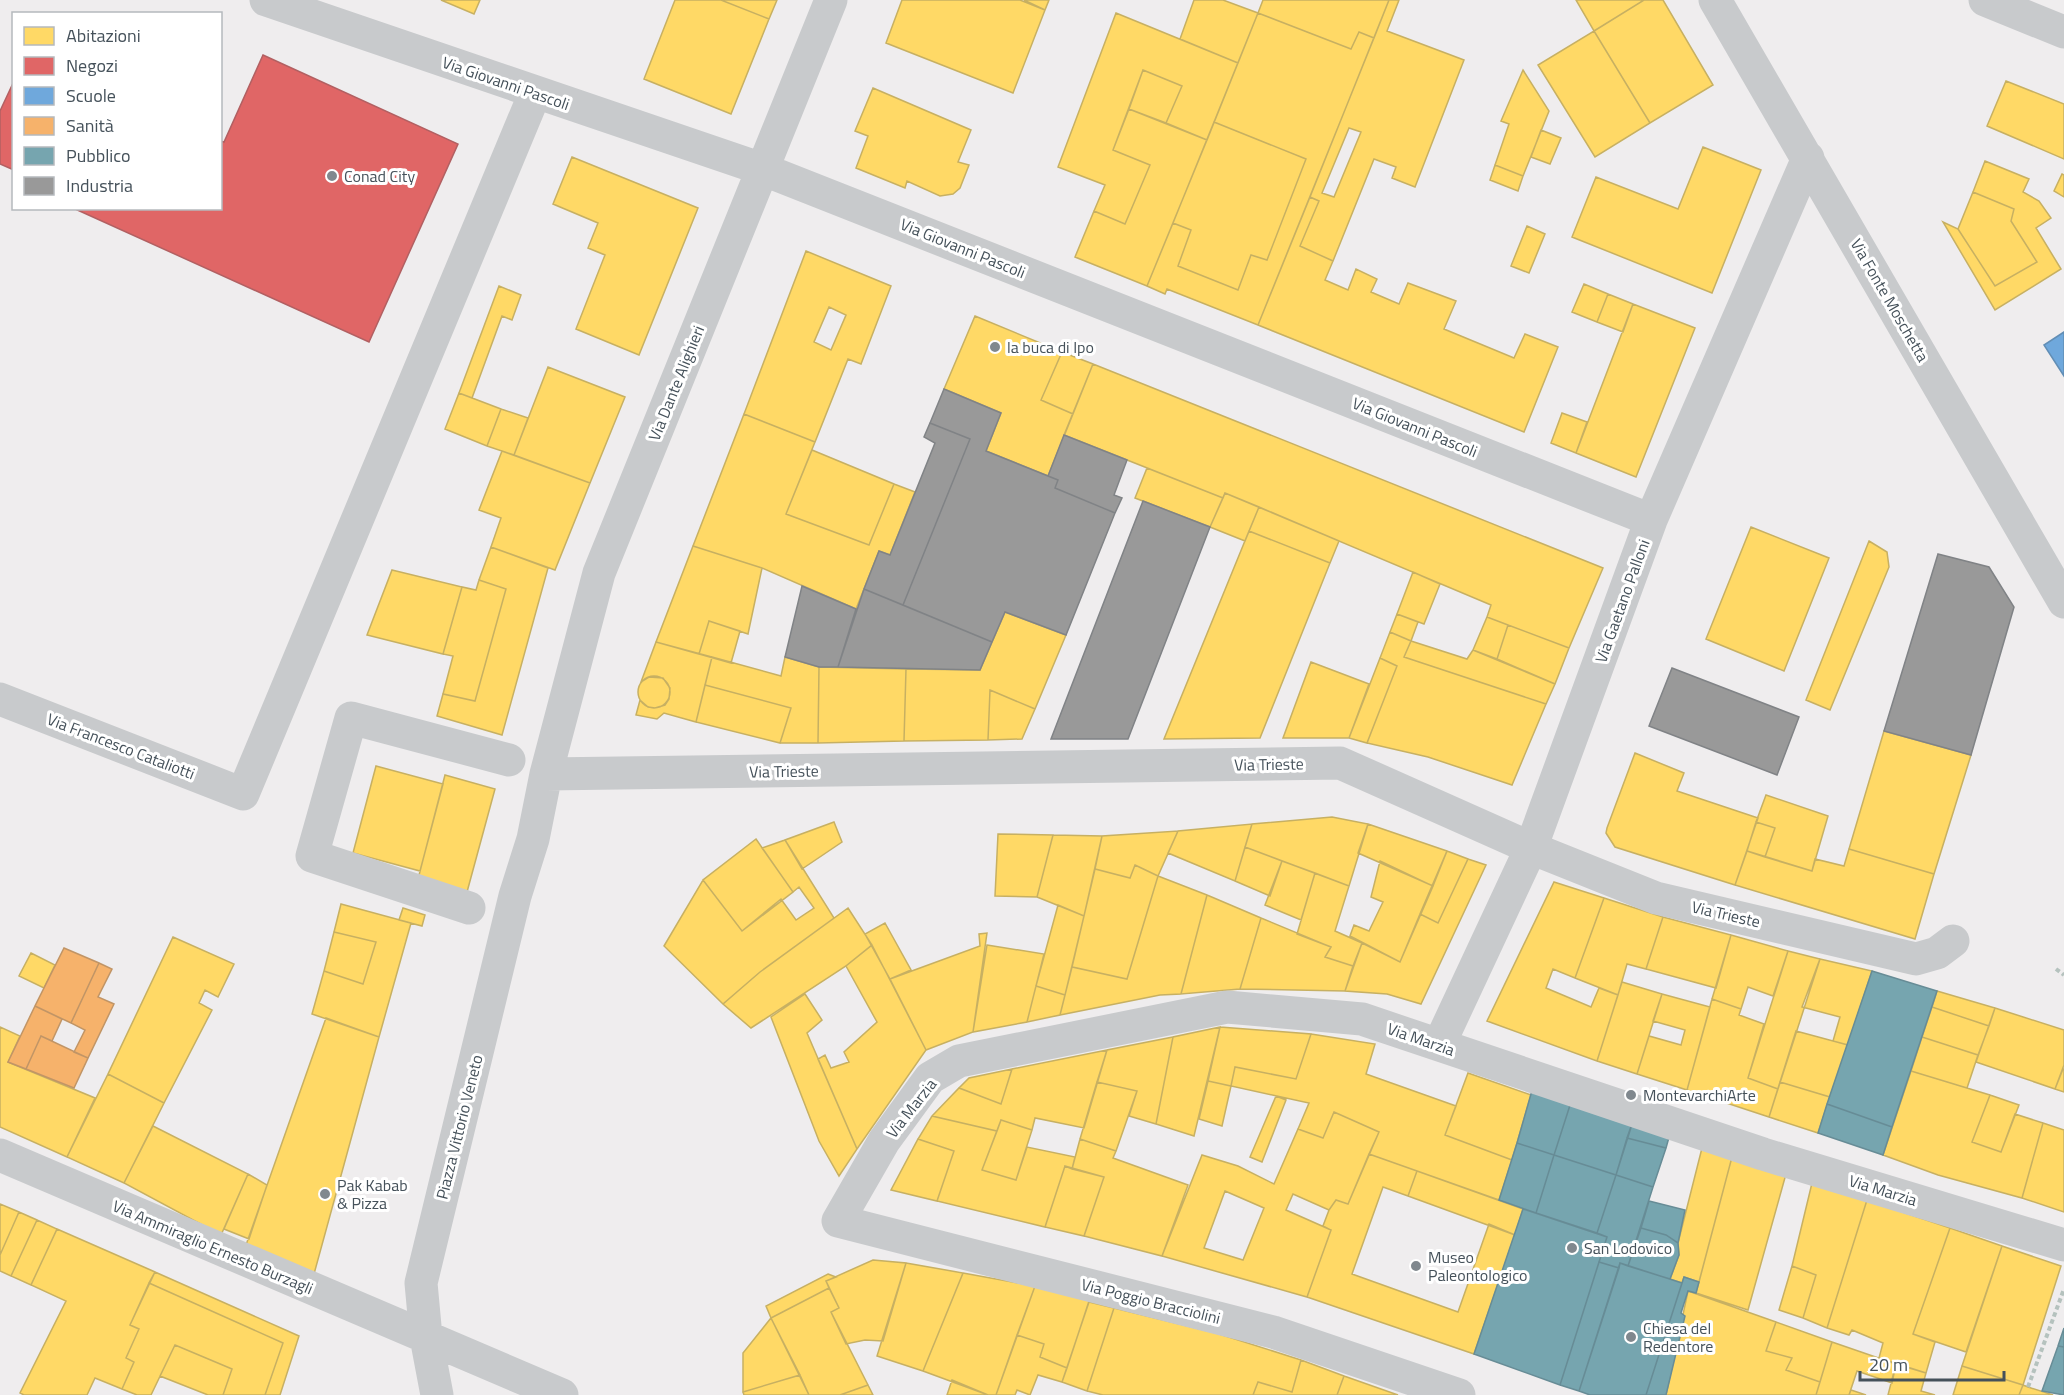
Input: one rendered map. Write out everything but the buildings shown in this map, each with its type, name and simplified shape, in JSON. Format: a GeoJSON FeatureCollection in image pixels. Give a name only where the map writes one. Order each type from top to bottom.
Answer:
{"type":"FeatureCollection","features":[{"type":"Feature","properties":{"kind":"street","name":"Via Giovanni Pascoli"},"geometry":{"type":"LineString","coordinates":[[266,0],[762,169],[1651,520]]}},
{"type":"Feature","properties":{"kind":"street","name":"Via Dante Alighieri"},"geometry":{"type":"LineString","coordinates":[[546,774],[599,573],[831,0]]}},
{"type":"Feature","properties":{"kind":"street","name":"Via Fonte Moschetta"},"geometry":{"type":"LineString","coordinates":[[1716,0],[2064,602]]}},
{"type":"Feature","properties":{"kind":"street"},"geometry":{"type":"LineString","coordinates":[[1985,0],[2064,32]]}},
{"type":"Feature","properties":{"kind":"street","name":"Via Francesco Cataliotti"},"geometry":{"type":"LineString","coordinates":[[0,699],[243,794],[535,93]]}},
{"type":"Feature","properties":{"kind":"street","name":"Via Gaetano Palloni"},"geometry":{"type":"LineString","coordinates":[[1439,1045],[1531,848],[1651,520],[1808,158]]}},
{"type":"Feature","properties":{"kind":"street"},"geometry":{"type":"LineString","coordinates":[[469,908],[312,856],[351,718],[509,760]]}},
{"type":"Feature","properties":{"kind":"street","name":"Via Trieste"},"geometry":{"type":"LineString","coordinates":[[546,774],[1340,763],[1531,848],[1656,898],[1916,959],[1937,953],[1953,941]]}},
{"type":"Feature","properties":{"kind":"street","name":"Piazza Vittorio Veneto"},"geometry":{"type":"LineString","coordinates":[[437,1395],[426,1337],[421,1283],[515,896],[533,839],[546,774]]}},
{"type":"Feature","properties":{"kind":"street","name":"Via Marzia"},"geometry":{"type":"LineString","coordinates":[[838,1221],[884,1141],[930,1078],[959,1061],[1227,1007],[1362,1019],[1763,1154],[2064,1245]]}},
{"type":"Feature","properties":{"kind":"street","name":"Via Ammiraglio Ernesto Burzagli"},"geometry":{"type":"LineString","coordinates":[[0,1155],[426,1337]]}},
{"type":"Feature","properties":{"kind":"street","name":"Via Poggio Bracciolini"},"geometry":{"type":"LineString","coordinates":[[838,1221],[1272,1332],[1459,1395]]}},
{"type":"Feature","properties":{"kind":"street"},"geometry":{"type":"LineString","coordinates":[[426,1337],[562,1395]]}},
{"type":"Feature","properties":{"kind":"path"},"geometry":{"type":"LineString","coordinates":[[2056,969],[2064,975]]}},
{"type":"Feature","properties":{"kind":"path"},"geometry":{"type":"LineString","coordinates":[[2028,1387],[2064,1289]]}},
{"type":"Feature","properties":{"kind":"place","name":"Conad City"},"geometry":{"type":"Point","coordinates":[332,176]}},
{"type":"Feature","properties":{"kind":"place","name":"la buca di Ipo"},"geometry":{"type":"Point","coordinates":[995,347]}},
{"type":"Feature","properties":{"kind":"place","name":"MontevarchiArte"},"geometry":{"type":"Point","coordinates":[1631,1095]}},
{"type":"Feature","properties":{"kind":"place","name":"Pak Kabab & Pizza"},"geometry":{"type":"Point","coordinates":[325,1194]}},
{"type":"Feature","properties":{"kind":"place","name":"San Lodovico"},"geometry":{"type":"Point","coordinates":[1572,1248]}},
{"type":"Feature","properties":{"kind":"place","name":"Museo Paleontologico"},"geometry":{"type":"Point","coordinates":[1416,1266]}},
{"type":"Feature","properties":{"kind":"place","name":"Chiesa del Redentore"},"geometry":{"type":"Point","coordinates":[1631,1337]}}]}
